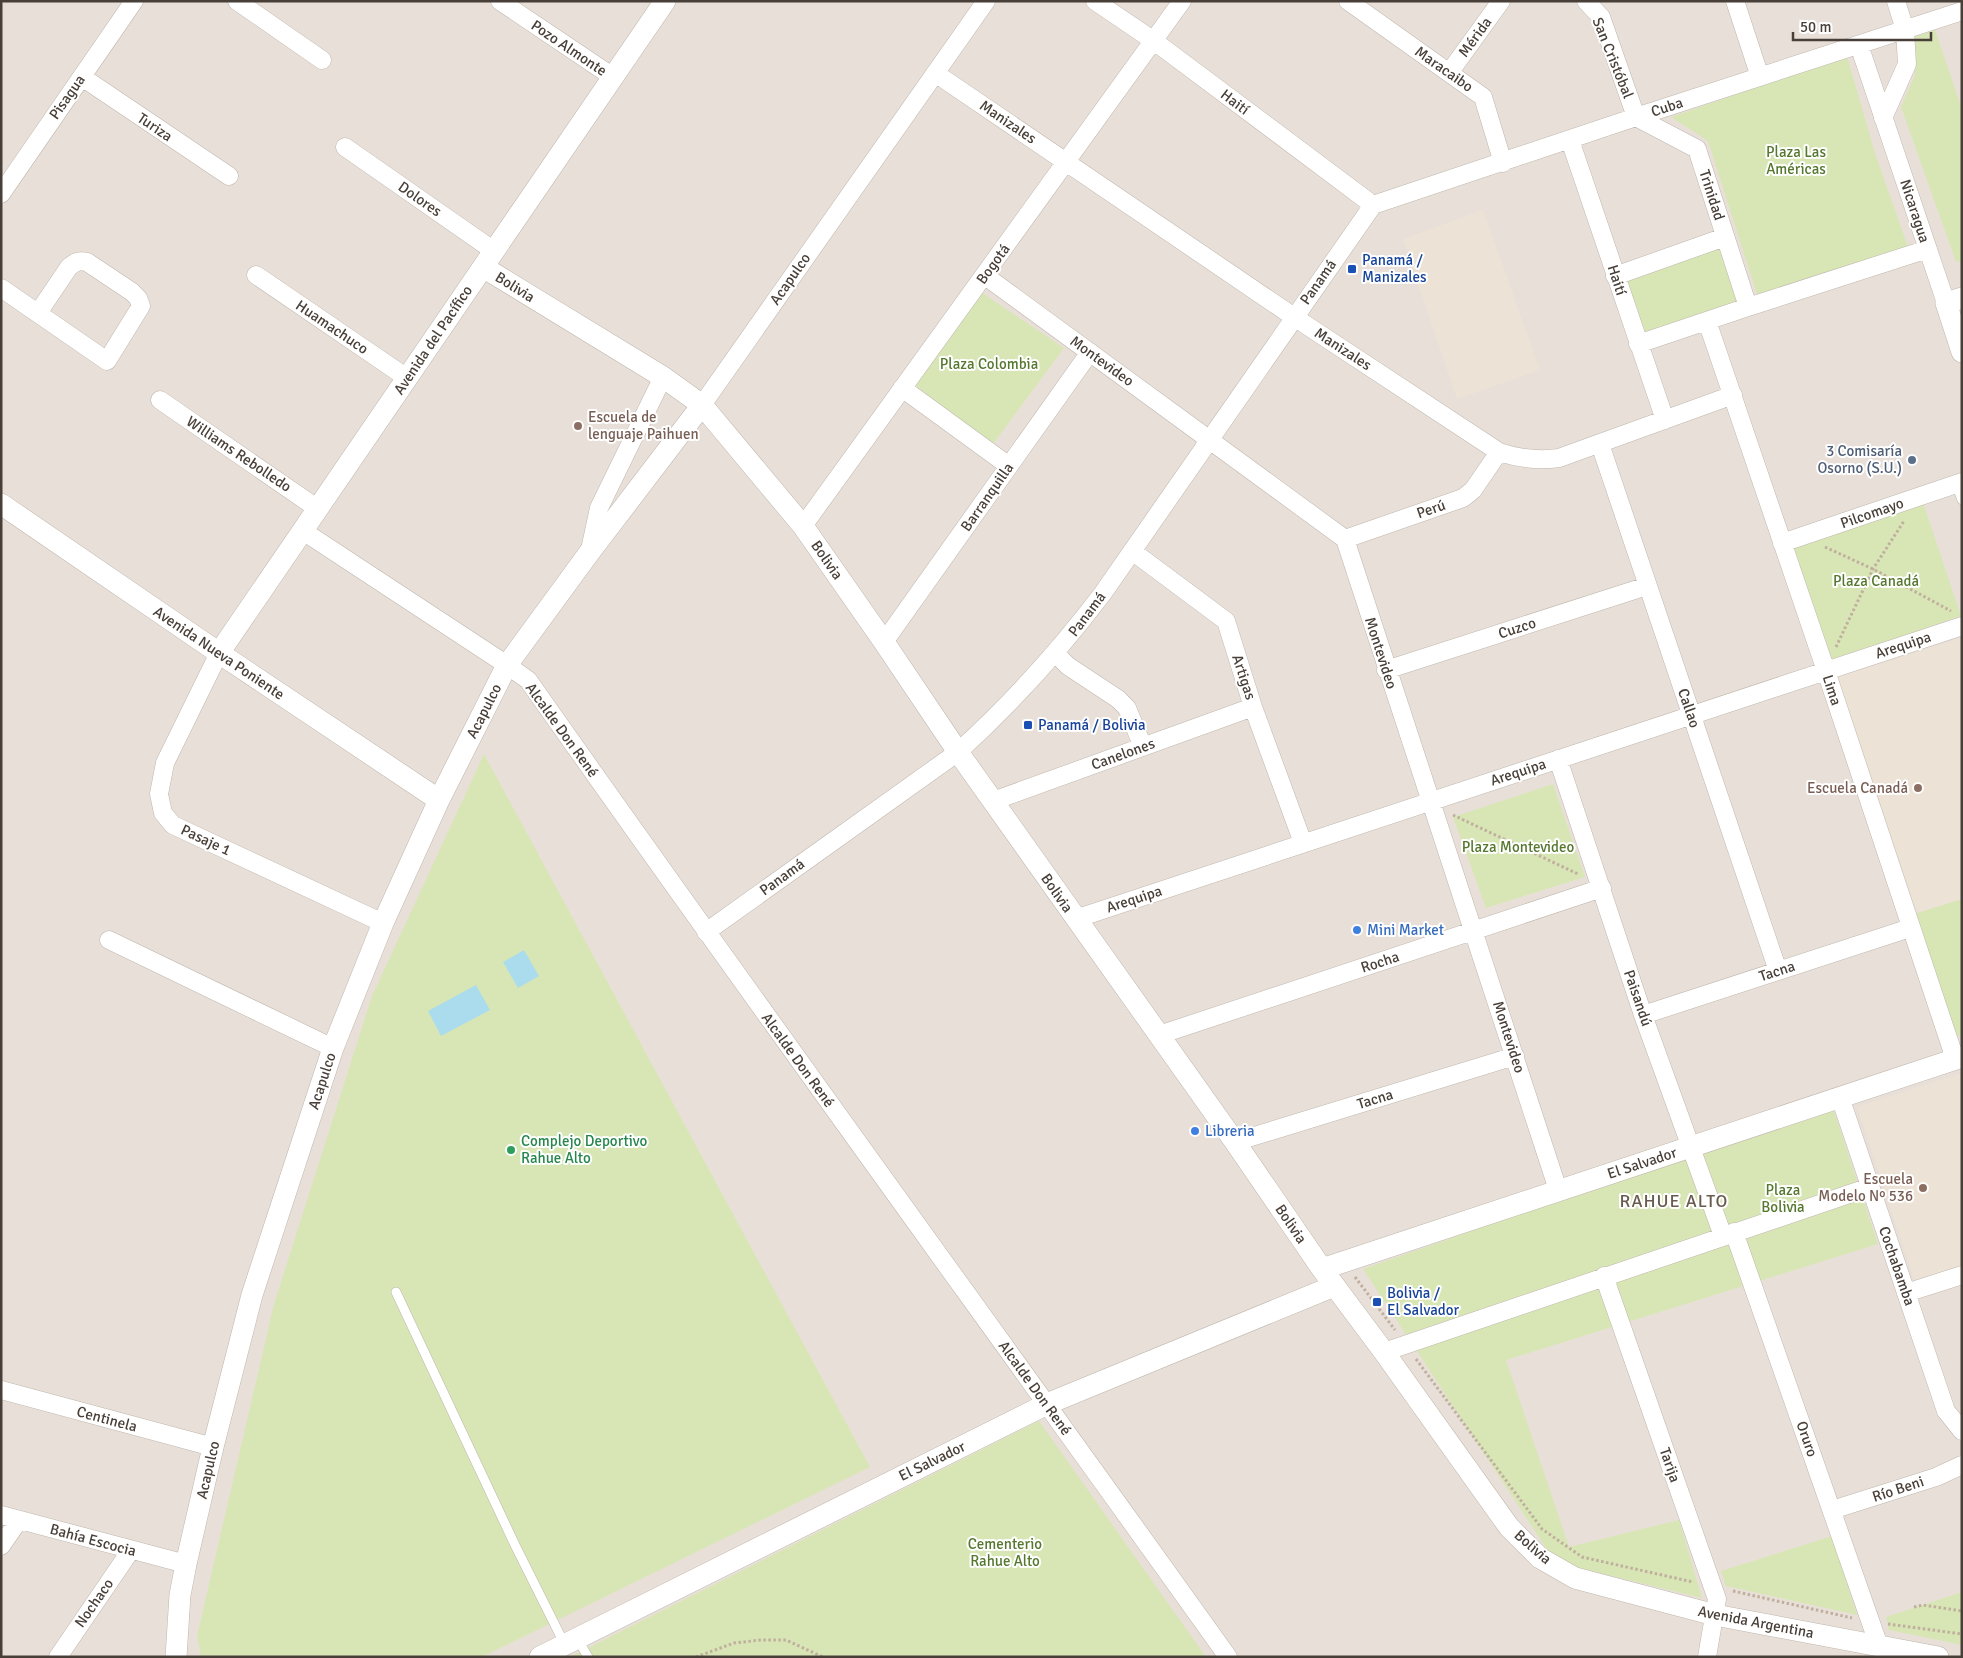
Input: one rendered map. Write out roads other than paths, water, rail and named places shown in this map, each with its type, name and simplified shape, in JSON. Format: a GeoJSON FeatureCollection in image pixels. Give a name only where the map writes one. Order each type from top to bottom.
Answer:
{"type":"FeatureCollection","features":[{"type":"Feature","properties":{"kind":"street","name":"Pisagua"},"geometry":{"type":"LineString","coordinates":[[1,194],[134,1]]}},
{"type":"Feature","properties":{"kind":"street"},"geometry":{"type":"LineString","coordinates":[[237,1],[322,60]]}},
{"type":"Feature","properties":{"kind":"street","name":"Pozo Almonte"},"geometry":{"type":"LineString","coordinates":[[500,1],[613,77]]}},
{"type":"Feature","properties":{"kind":"street","name":"Avenida del Pacífico"},"geometry":{"type":"LineString","coordinates":[[219,653],[665,1]]}},
{"type":"Feature","properties":{"kind":"street","name":"Acapulco"},"geometry":{"type":"LineString","coordinates":[[176,1657],[179,1610],[186,1564],[213,1447],[252,1295],[333,1048],[383,923],[439,800],[507,665],[589,553],[702,405],[986,1]]}},
{"type":"Feature","properties":{"kind":"street","name":"Haití"},"geometry":{"type":"LineString","coordinates":[[1095,1],[1154,41],[1373,205]]}},
{"type":"Feature","properties":{"kind":"street","name":"Bogotá"},"geometry":{"type":"LineString","coordinates":[[803,526],[1182,1]]}},
{"type":"Feature","properties":{"kind":"street","name":"Maracaibo"},"geometry":{"type":"LineString","coordinates":[[1348,1],[1483,97],[1503,163]]}},
{"type":"Feature","properties":{"kind":"street","name":"Mérida"},"geometry":{"type":"LineString","coordinates":[[1449,73],[1501,1]]}},
{"type":"Feature","properties":{"kind":"street","name":"San Cristóbal"},"geometry":{"type":"LineString","coordinates":[[1586,1],[1601,18],[1636,117]]}},
{"type":"Feature","properties":{"kind":"street"},"geometry":{"type":"LineString","coordinates":[[1735,1],[1760,77]]}},
{"type":"Feature","properties":{"kind":"street"},"geometry":{"type":"LineString","coordinates":[[1884,118],[1908,64],[1905,30],[1896,1]]}},
{"type":"Feature","properties":{"kind":"street","name":"Cuba"},"geometry":{"type":"LineString","coordinates":[[1373,205],[1962,11]]}},
{"type":"Feature","properties":{"kind":"street","name":"Nicaragua"},"geometry":{"type":"LineString","coordinates":[[1859,45],[1928,249],[1954,301]]}},
{"type":"Feature","properties":{"kind":"street","name":"Manizales"},"geometry":{"type":"LineString","coordinates":[[935,73],[1294,317],[1499,452],[1515,458],[1546,460],[1573,454],[1733,395]]}},
{"type":"Feature","properties":{"kind":"street","name":"Turiza"},"geometry":{"type":"LineString","coordinates":[[82,77],[228,176]]}},
{"type":"Feature","properties":{"kind":"street","name":"Trinidad"},"geometry":{"type":"LineString","coordinates":[[1636,117],[1697,149],[1748,307]]}},
{"type":"Feature","properties":{"kind":"street","name":"Haití"},"geometry":{"type":"LineString","coordinates":[[1570,140],[1665,420]]}},
{"type":"Feature","properties":{"kind":"street","name":"Dolores"},"geometry":{"type":"LineString","coordinates":[[345,147],[489,259]]}},
{"type":"Feature","properties":{"kind":"street","name":"Panamá"},"geometry":{"type":"LineString","coordinates":[[706,932],[958,752],[1013,700],[1056,654],[1103,594],[1373,205]]}},
{"type":"Feature","properties":{"kind":"street"},"geometry":{"type":"LineString","coordinates":[[1615,276],[1725,237]]}},
{"type":"Feature","properties":{"kind":"street"},"geometry":{"type":"LineString","coordinates":[[1638,344],[1928,249]]}},
{"type":"Feature","properties":{"kind":"street","name":"Bolivia"},"geometry":{"type":"LineString","coordinates":[[489,259],[702,405],[803,526],[1075,919],[1235,1142],[1328,1277],[1509,1527],[1540,1558],[1575,1578]]}},
{"type":"Feature","properties":{"kind":"street"},"geometry":{"type":"LineString","coordinates":[[1,288],[107,361],[141,306],[138,298],[132,292],[87,262],[81,261],[75,262],[69,268],[38,313]]}},
{"type":"Feature","properties":{"kind":"street","name":"Huamachuco"},"geometry":{"type":"LineString","coordinates":[[256,275],[407,378]]}},
{"type":"Feature","properties":{"kind":"street","name":"Montevideo"},"geometry":{"type":"LineString","coordinates":[[984,276],[1345,539],[1386,670],[1474,930],[1558,1190]]}},
{"type":"Feature","properties":{"kind":"street"},"geometry":{"type":"LineString","coordinates":[[1954,301],[1962,352]]}},
{"type":"Feature","properties":{"kind":"street","name":"Lima"},"geometry":{"type":"LineString","coordinates":[[1707,321],[1826,671],[1910,928],[1958,1058]]}},
{"type":"Feature","properties":{"kind":"street","name":"Barranquilla"},"geometry":{"type":"LineString","coordinates":[[884,642],[1090,352]]}},
{"type":"Feature","properties":{"kind":"street","name":"Acapulco"},"geometry":{"type":"LineString","coordinates":[[589,553],[599,508],[663,377]]}},
{"type":"Feature","properties":{"kind":"street"},"geometry":{"type":"LineString","coordinates":[[902,388],[1009,466]]}},
{"type":"Feature","properties":{"kind":"street","name":"Williams Rebolledo"},"geometry":{"type":"LineString","coordinates":[[160,400],[318,508]]}},
{"type":"Feature","properties":{"kind":"street","name":"Callao"},"geometry":{"type":"LineString","coordinates":[[1600,444],[1778,971]]}},
{"type":"Feature","properties":{"kind":"street","name":"Perú"},"geometry":{"type":"LineString","coordinates":[[1345,539],[1463,498],[1473,490],[1499,452]]}},
{"type":"Feature","properties":{"kind":"street","name":"Pilcomayo"},"geometry":{"type":"LineString","coordinates":[[1782,543],[1920,496],[1960,489]]}},
{"type":"Feature","properties":{"kind":"street","name":"Avenida Nueva Poniente"},"geometry":{"type":"LineString","coordinates":[[1,504],[439,800]]}},
{"type":"Feature","properties":{"kind":"street","name":"Alcalde Don René"},"geometry":{"type":"LineString","coordinates":[[303,531],[528,680],[706,932],[1228,1657]]}},
{"type":"Feature","properties":{"kind":"street","name":"Artigas"},"geometry":{"type":"LineString","coordinates":[[1132,551],[1226,621],[1253,707],[1303,844]]}},
{"type":"Feature","properties":{"kind":"street","name":"Cuzco"},"geometry":{"type":"LineString","coordinates":[[1386,670],[1647,586]]}},
{"type":"Feature","properties":{"kind":"street","name":"Arequipa"},"geometry":{"type":"LineString","coordinates":[[1075,919],[1826,671],[1958,619]]}},
{"type":"Feature","properties":{"kind":"street","name":"Pasaje 1"},"geometry":{"type":"LineString","coordinates":[[219,653],[165,763],[159,794],[163,812],[173,825],[383,923]]}},
{"type":"Feature","properties":{"kind":"street"},"geometry":{"type":"LineString","coordinates":[[1056,654],[1068,666],[1118,699],[1127,708],[1143,747]]}},
{"type":"Feature","properties":{"kind":"street","name":"Canelones"},"geometry":{"type":"LineString","coordinates":[[993,801],[1253,707]]}},
{"type":"Feature","properties":{"kind":"street","name":"Paisandú"},"geometry":{"type":"LineString","coordinates":[[1558,760],[1690,1147],[1728,1234]]}},
{"type":"Feature","properties":{"kind":"street","name":"Rocha"},"geometry":{"type":"LineString","coordinates":[[1159,1036],[1602,888]]}},
{"type":"Feature","properties":{"kind":"street","name":"Tacna"},"geometry":{"type":"LineString","coordinates":[[1644,1015],[1910,928]]}},
{"type":"Feature","properties":{"kind":"street"},"geometry":{"type":"LineString","coordinates":[[109,940],[333,1048]]}},
{"type":"Feature","properties":{"kind":"street","name":"Tacna"},"geometry":{"type":"LineString","coordinates":[[1235,1142],[1515,1056]]}},
{"type":"Feature","properties":{"kind":"street","name":"El Salvador"},"geometry":{"type":"LineString","coordinates":[[540,1657],[1047,1404],[1328,1277],[1344,1262],[1958,1058]]}},
{"type":"Feature","properties":{"kind":"street","name":"Cochabamba"},"geometry":{"type":"LineString","coordinates":[[1840,1097],[1946,1411],[1952,1421],[1962,1431]]}},
{"type":"Feature","properties":{"kind":"street"},"geometry":{"type":"LineString","coordinates":[[1384,1352],[1870,1187]]}},
{"type":"Feature","properties":{"kind":"street","name":"Oruro"},"geometry":{"type":"LineString","coordinates":[[1728,1234],[1832,1510],[1879,1646]]}},
{"type":"Feature","properties":{"kind":"street"},"geometry":{"type":"LineString","coordinates":[[1906,1293],[1962,1275]]}},
{"type":"Feature","properties":{"kind":"street","name":"Tarija"},"geometry":{"type":"LineString","coordinates":[[1604,1276],[1717,1599],[1707,1657]]}},
{"type":"Feature","properties":{"kind":"street","name":"Centinela"},"geometry":{"type":"LineString","coordinates":[[1,1390],[213,1447]]}},
{"type":"Feature","properties":{"kind":"street","name":"Río Beni"},"geometry":{"type":"LineString","coordinates":[[1832,1510],[1936,1477],[1962,1465]]}},
{"type":"Feature","properties":{"kind":"street","name":"Bahía Escocia"},"geometry":{"type":"LineString","coordinates":[[1,1515],[186,1564]]}},
{"type":"Feature","properties":{"kind":"street"},"geometry":{"type":"LineString","coordinates":[[1,1546],[19,1520]]}},
{"type":"Feature","properties":{"kind":"street","name":"Nochaco"},"geometry":{"type":"LineString","coordinates":[[58,1657],[131,1550]]}},
{"type":"Feature","properties":{"kind":"street","name":"Avenida Argentina"},"geometry":{"type":"LineString","coordinates":[[1575,1578],[1714,1616],[1938,1657]]}},
{"type":"Feature","properties":{"kind":"lane"},"geometry":{"type":"LineString","coordinates":[[396,1292],[515,1545],[571,1641],[588,1657]]}},
{"type":"Feature","properties":{"kind":"water"},"geometry":{"type":"Polygon","coordinates":[[[524,950],[539,976],[518,988],[503,962],[524,950]]]}},
{"type":"Feature","properties":{"kind":"water"},"geometry":{"type":"Polygon","coordinates":[[[476,985],[490,1010],[441,1036],[428,1011],[476,985]]]}},
{"type":"Feature","properties":{"kind":"place","name":"Panamá / Manizales"},"geometry":{"type":"Point","coordinates":[1352,269]}},
{"type":"Feature","properties":{"kind":"place","name":"Escuela de lenguaje Paihuen"},"geometry":{"type":"Point","coordinates":[578,426]}},
{"type":"Feature","properties":{"kind":"place","name":"3 Comisaría Osorno (S.U.)"},"geometry":{"type":"Point","coordinates":[1912,460]}},
{"type":"Feature","properties":{"kind":"place","name":"Panamá / Bolivia"},"geometry":{"type":"Point","coordinates":[1028,725]}},
{"type":"Feature","properties":{"kind":"place","name":"Escuela Canadá"},"geometry":{"type":"Point","coordinates":[1918,788]}},
{"type":"Feature","properties":{"kind":"place","name":"Mini Market"},"geometry":{"type":"Point","coordinates":[1357,930]}},
{"type":"Feature","properties":{"kind":"place","name":"Libreria"},"geometry":{"type":"Point","coordinates":[1195,1131]}},
{"type":"Feature","properties":{"kind":"place","name":"Complejo Deportivo Rahue Alto"},"geometry":{"type":"Point","coordinates":[511,1150]}},
{"type":"Feature","properties":{"kind":"place","name":"Escuela Modelo Nº 536"},"geometry":{"type":"Point","coordinates":[1923,1188]}},
{"type":"Feature","properties":{"kind":"place","name":"Bolivia / El Salvador"},"geometry":{"type":"Point","coordinates":[1377,1302]}},
{"type":"Feature","properties":{"kind":"district","name":"RAHUE ALTO"},"geometry":{"type":"Point","coordinates":[1674,1201]}},
{"type":"Feature","properties":{"kind":"park label","name":"Plaza Las Américas"},"geometry":{"type":"Point","coordinates":[1796,160]}},
{"type":"Feature","properties":{"kind":"park label","name":"Plaza Colombia"},"geometry":{"type":"Point","coordinates":[989,364]}},
{"type":"Feature","properties":{"kind":"park label","name":"Plaza Canadá"},"geometry":{"type":"Point","coordinates":[1876,581]}},
{"type":"Feature","properties":{"kind":"park label","name":"Plaza Montevideo"},"geometry":{"type":"Point","coordinates":[1518,847]}},
{"type":"Feature","properties":{"kind":"park label","name":"Plaza Bolivia"},"geometry":{"type":"Point","coordinates":[1783,1198]}},
{"type":"Feature","properties":{"kind":"park label","name":"Cementerio Rahue Alto"},"geometry":{"type":"Point","coordinates":[1005,1552]}}]}
